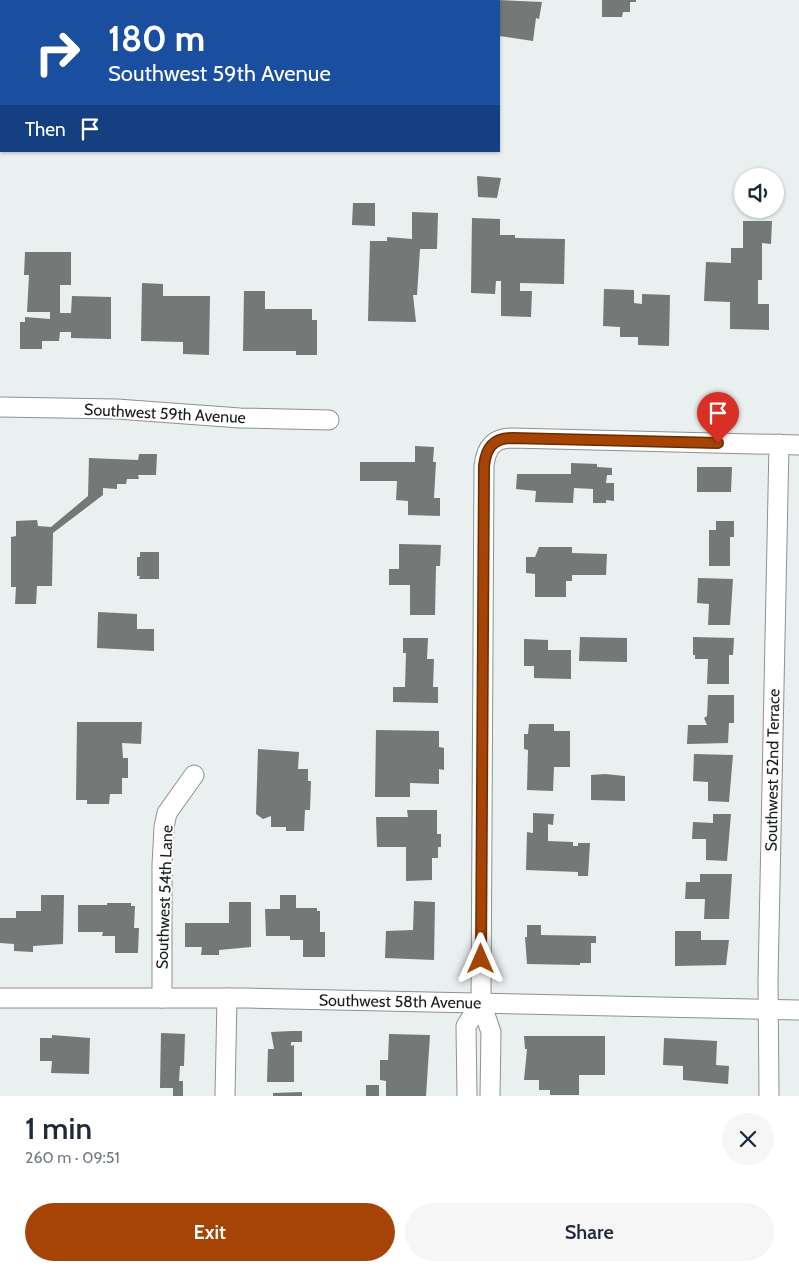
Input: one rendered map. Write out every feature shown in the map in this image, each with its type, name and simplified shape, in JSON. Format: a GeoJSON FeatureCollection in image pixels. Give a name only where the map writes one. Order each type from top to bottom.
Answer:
{"type":"FeatureCollection","features":[{"type":"Feature","properties":{"kind":"street","name":"Southwest 59th Avenue"},"geometry":{"type":"LineString","coordinates":[[0,407],[117,409],[240,418],[330,420]]}},
{"type":"Feature","properties":{"kind":"street"},"geometry":{"type":"LineString","coordinates":[[490,1096],[491,1032],[481,1003],[484,466],[490,446],[500,439],[512,438],[799,445]]}},
{"type":"Feature","properties":{"kind":"street","name":"Southwest 52nd Terrace"},"geometry":{"type":"LineString","coordinates":[[768,1096],[768,1009],[780,444]]}},
{"type":"Feature","properties":{"kind":"street","name":"Southwest 54th Lane"},"geometry":{"type":"LineString","coordinates":[[162,998],[162,865],[164,827],[167,813],[194,775]]}},
{"type":"Feature","properties":{"kind":"street","name":"Southwest 58th Avenue"},"geometry":{"type":"LineString","coordinates":[[0,998],[227,998],[799,1010]]}},
{"type":"Feature","properties":{"kind":"street"},"geometry":{"type":"LineString","coordinates":[[225,1096],[227,998]]}},
{"type":"Feature","properties":{"kind":"street"},"geometry":{"type":"LineString","coordinates":[[467,1096],[466,1026],[481,1003]]}},
{"type":"Feature","properties":{"kind":"building"},"geometry":{"type":"Polygon","coordinates":[[[500,0],[542,2],[539,19],[536,18],[533,41],[500,36],[500,0]]]}},
{"type":"Feature","properties":{"kind":"building"},"geometry":{"type":"Polygon","coordinates":[[[602,0],[636,0],[636,2],[630,2],[630,12],[623,12],[622,17],[602,17],[602,0]]]}},
{"type":"Feature","properties":{"kind":"building"},"geometry":{"type":"Polygon","coordinates":[[[477,176],[501,178],[497,198],[478,197],[477,176]]]}},
{"type":"Feature","properties":{"kind":"building"},"geometry":{"type":"Polygon","coordinates":[[[353,203],[375,203],[375,226],[352,225],[353,203]]]}},
{"type":"Feature","properties":{"kind":"building"},"geometry":{"type":"Polygon","coordinates":[[[412,212],[438,213],[437,249],[420,249],[417,295],[413,295],[416,322],[368,321],[370,241],[387,241],[387,237],[412,239],[412,212]]]}},
{"type":"Feature","properties":{"kind":"building"},"geometry":{"type":"Polygon","coordinates":[[[472,218],[500,219],[500,235],[515,235],[515,238],[565,239],[564,284],[520,283],[520,291],[532,291],[531,317],[501,316],[501,281],[496,281],[495,294],[471,293],[472,218]]]}},
{"type":"Feature","properties":{"kind":"building"},"geometry":{"type":"Polygon","coordinates":[[[743,221],[772,221],[771,244],[762,243],[762,280],[758,280],[758,304],[769,304],[769,330],[730,329],[730,302],[704,301],[706,262],[731,263],[731,248],[743,248],[743,221]]]}},
{"type":"Feature","properties":{"kind":"building"},"geometry":{"type":"Polygon","coordinates":[[[25,252],[71,252],[71,285],[60,285],[60,313],[71,313],[72,296],[111,297],[111,339],[71,338],[71,332],[60,332],[59,341],[42,341],[42,349],[20,349],[20,322],[25,322],[25,317],[50,319],[50,312],[27,312],[29,275],[24,275],[25,252]]]}},
{"type":"Feature","properties":{"kind":"building"},"geometry":{"type":"Polygon","coordinates":[[[142,283],[163,284],[163,296],[210,296],[209,355],[183,354],[183,342],[141,341],[142,283]]]}},
{"type":"Feature","properties":{"kind":"building"},"geometry":{"type":"Polygon","coordinates":[[[604,289],[634,290],[634,303],[642,304],[642,294],[670,295],[669,346],[638,345],[638,337],[620,337],[620,327],[603,326],[604,289]]]}},
{"type":"Feature","properties":{"kind":"building"},"geometry":{"type":"Polygon","coordinates":[[[244,291],[265,291],[265,309],[312,309],[312,320],[317,320],[317,355],[296,355],[296,351],[243,351],[244,291]]]}},
{"type":"Feature","properties":{"kind":"building"},"geometry":{"type":"Polygon","coordinates":[[[415,446],[434,447],[433,462],[436,462],[434,498],[440,498],[440,516],[408,515],[408,501],[396,500],[397,481],[360,481],[360,462],[415,462],[415,446]]]}},
{"type":"Feature","properties":{"kind":"building"},"geometry":{"type":"Polygon","coordinates":[[[139,454],[157,454],[156,475],[138,475],[139,479],[127,479],[126,484],[117,484],[117,489],[103,488],[103,495],[53,533],[52,586],[37,586],[36,604],[15,604],[16,587],[11,587],[11,537],[16,536],[16,521],[37,520],[38,526],[51,527],[88,496],[89,458],[138,460],[139,454]]]}},
{"type":"Feature","properties":{"kind":"building"},"geometry":{"type":"Polygon","coordinates":[[[571,463],[597,464],[597,467],[612,468],[612,475],[607,475],[606,483],[614,483],[614,501],[606,500],[606,503],[593,503],[593,489],[574,488],[573,503],[535,502],[536,491],[516,489],[517,474],[571,474],[571,463]]]}},
{"type":"Feature","properties":{"kind":"building"},"geometry":{"type":"Polygon","coordinates":[[[697,467],[732,467],[731,492],[697,492],[697,467]]]}},
{"type":"Feature","properties":{"kind":"building"},"geometry":{"type":"Polygon","coordinates":[[[716,521],[734,521],[734,537],[730,537],[730,566],[709,566],[709,530],[716,530],[716,521]]]}},
{"type":"Feature","properties":{"kind":"building"},"geometry":{"type":"Polygon","coordinates":[[[399,544],[441,545],[440,566],[436,566],[435,615],[410,615],[410,585],[389,585],[389,569],[399,569],[399,544]]]}},
{"type":"Feature","properties":{"kind":"building"},"geometry":{"type":"Polygon","coordinates":[[[539,547],[572,547],[572,553],[607,554],[606,575],[572,575],[572,581],[566,581],[566,597],[535,597],[535,574],[526,573],[526,557],[535,557],[539,547]]]}},
{"type":"Feature","properties":{"kind":"building"},"geometry":{"type":"Polygon","coordinates":[[[140,552],[159,552],[159,579],[139,579],[140,576],[137,576],[137,557],[140,557],[140,552]]]}},
{"type":"Feature","properties":{"kind":"building"},"geometry":{"type":"Polygon","coordinates":[[[698,578],[733,579],[730,625],[708,625],[709,604],[697,603],[698,578]]]}},
{"type":"Feature","properties":{"kind":"building"},"geometry":{"type":"Polygon","coordinates":[[[98,612],[137,614],[137,629],[154,629],[154,651],[97,648],[98,612]]]}},
{"type":"Feature","properties":{"kind":"building"},"geometry":{"type":"Polygon","coordinates":[[[580,637],[627,638],[627,662],[579,661],[580,637]]]}},
{"type":"Feature","properties":{"kind":"building"},"geometry":{"type":"Polygon","coordinates":[[[693,637],[734,638],[733,655],[729,655],[729,684],[707,684],[708,659],[695,659],[695,655],[693,655],[693,637]]]}},
{"type":"Feature","properties":{"kind":"building"},"geometry":{"type":"Polygon","coordinates":[[[403,638],[428,638],[427,659],[434,659],[433,687],[438,687],[438,703],[393,702],[393,687],[405,687],[406,653],[403,653],[403,638]]]}},
{"type":"Feature","properties":{"kind":"building"},"geometry":{"type":"Polygon","coordinates":[[[524,639],[548,640],[548,650],[571,650],[571,679],[534,678],[534,666],[524,666],[524,639]]]}},
{"type":"Feature","properties":{"kind":"building"},"geometry":{"type":"Polygon","coordinates":[[[708,695],[734,695],[734,723],[729,723],[728,743],[687,744],[688,725],[707,725],[704,718],[707,716],[708,695]]]}},
{"type":"Feature","properties":{"kind":"building"},"geometry":{"type":"Polygon","coordinates":[[[77,722],[142,722],[141,744],[122,743],[123,758],[128,758],[128,778],[122,778],[122,794],[110,794],[109,804],[87,804],[87,800],[76,800],[77,722]]]}},
{"type":"Feature","properties":{"kind":"building"},"geometry":{"type":"Polygon","coordinates":[[[529,724],[554,724],[554,731],[570,731],[570,767],[554,767],[553,791],[527,790],[528,750],[524,749],[524,734],[528,734],[529,724]]]}},
{"type":"Feature","properties":{"kind":"building"},"geometry":{"type":"Polygon","coordinates":[[[376,730],[439,731],[439,747],[444,748],[444,770],[439,769],[439,784],[410,783],[410,797],[375,797],[376,730]]]}},
{"type":"Feature","properties":{"kind":"building"},"geometry":{"type":"Polygon","coordinates":[[[258,749],[299,752],[298,769],[308,769],[308,781],[311,781],[310,810],[305,810],[304,831],[286,831],[286,827],[271,827],[271,816],[263,819],[256,814],[258,749]]]}},
{"type":"Feature","properties":{"kind":"building"},"geometry":{"type":"Polygon","coordinates":[[[694,754],[733,755],[729,802],[708,801],[708,782],[693,781],[694,754]]]}},
{"type":"Feature","properties":{"kind":"building"},"geometry":{"type":"Polygon","coordinates":[[[591,775],[625,776],[625,801],[591,800],[591,775]]]}},
{"type":"Feature","properties":{"kind":"building"},"geometry":{"type":"Polygon","coordinates":[[[407,810],[437,810],[437,834],[441,834],[441,847],[438,847],[438,858],[432,858],[432,880],[406,881],[406,847],[377,847],[376,817],[408,817],[407,810]]]}},
{"type":"Feature","properties":{"kind":"building"},"geometry":{"type":"Polygon","coordinates":[[[533,813],[554,814],[553,825],[548,824],[548,841],[573,842],[573,846],[578,846],[578,843],[590,843],[588,876],[578,876],[578,872],[526,870],[527,832],[533,833],[533,813]]]}},
{"type":"Feature","properties":{"kind":"building"},"geometry":{"type":"Polygon","coordinates":[[[713,814],[731,814],[727,861],[706,860],[706,839],[692,839],[693,822],[713,823],[713,814]]]}},
{"type":"Feature","properties":{"kind":"building"},"geometry":{"type":"Polygon","coordinates":[[[700,874],[732,874],[729,919],[704,919],[705,899],[685,899],[686,882],[700,882],[700,874]]]}},
{"type":"Feature","properties":{"kind":"building"},"geometry":{"type":"Polygon","coordinates":[[[41,895],[64,895],[63,944],[33,946],[33,952],[14,951],[14,944],[0,943],[0,918],[16,918],[16,911],[41,911],[41,895]]]}},
{"type":"Feature","properties":{"kind":"building"},"geometry":{"type":"Polygon","coordinates":[[[280,895],[296,895],[296,908],[317,908],[317,911],[320,911],[320,932],[325,932],[325,957],[303,957],[303,940],[290,940],[290,936],[266,936],[265,909],[280,909],[280,895]]]}},
{"type":"Feature","properties":{"kind":"building"},"geometry":{"type":"Polygon","coordinates":[[[414,901],[435,902],[434,960],[385,958],[386,931],[413,930],[414,901]]]}},
{"type":"Feature","properties":{"kind":"building"},"geometry":{"type":"Polygon","coordinates":[[[229,902],[251,902],[251,947],[219,950],[219,955],[201,955],[202,947],[185,947],[185,923],[229,923],[229,902]]]}},
{"type":"Feature","properties":{"kind":"building"},"geometry":{"type":"Polygon","coordinates":[[[107,903],[131,903],[131,906],[135,906],[134,928],[139,928],[138,953],[115,953],[115,936],[102,936],[103,932],[78,932],[78,905],[107,905],[107,903]]]}},
{"type":"Feature","properties":{"kind":"building"},"geometry":{"type":"Polygon","coordinates":[[[527,925],[541,925],[541,935],[596,936],[596,943],[591,943],[591,963],[580,963],[580,965],[527,964],[525,937],[527,937],[527,925]]]}},
{"type":"Feature","properties":{"kind":"building"},"geometry":{"type":"Polygon","coordinates":[[[675,931],[701,931],[701,940],[729,940],[726,965],[675,966],[675,931]]]}},
{"type":"Feature","properties":{"kind":"building"},"geometry":{"type":"Polygon","coordinates":[[[302,1031],[302,1042],[291,1042],[291,1046],[294,1045],[294,1082],[267,1082],[268,1049],[274,1049],[271,1032],[302,1031]]]}},
{"type":"Feature","properties":{"kind":"building"},"geometry":{"type":"Polygon","coordinates":[[[161,1033],[185,1034],[184,1066],[180,1066],[179,1081],[183,1081],[183,1096],[173,1096],[173,1088],[160,1088],[161,1033]]]}},
{"type":"Feature","properties":{"kind":"building"},"geometry":{"type":"Polygon","coordinates":[[[389,1034],[430,1035],[426,1096],[386,1096],[386,1081],[380,1080],[380,1060],[388,1060],[389,1034]]]}},
{"type":"Feature","properties":{"kind":"building"},"geometry":{"type":"Polygon","coordinates":[[[52,1035],[90,1038],[89,1074],[51,1073],[52,1061],[40,1061],[40,1038],[52,1038],[52,1035]]]}},
{"type":"Feature","properties":{"kind":"building"},"geometry":{"type":"Polygon","coordinates":[[[524,1036],[605,1036],[605,1075],[579,1075],[579,1095],[550,1095],[550,1090],[539,1090],[539,1080],[524,1080],[527,1049],[525,1049],[524,1036]]]}},
{"type":"Feature","properties":{"kind":"building"},"geometry":{"type":"Polygon","coordinates":[[[664,1038],[717,1041],[716,1065],[729,1066],[728,1084],[683,1080],[683,1066],[663,1065],[664,1038]]]}},
{"type":"Feature","properties":{"kind":"building"},"geometry":{"type":"Polygon","coordinates":[[[366,1085],[379,1085],[379,1096],[366,1096],[366,1085]]]}},
{"type":"Feature","properties":{"kind":"building"},"geometry":{"type":"Polygon","coordinates":[[[302,1092],[302,1096],[273,1096],[273,1093],[302,1092]]]}},
{"type":"Feature","properties":{"kind":"route"},"geometry":{"type":"LineString","coordinates":[[481,959],[484,466],[487,450],[494,442],[505,438],[718,443]]}}]}
